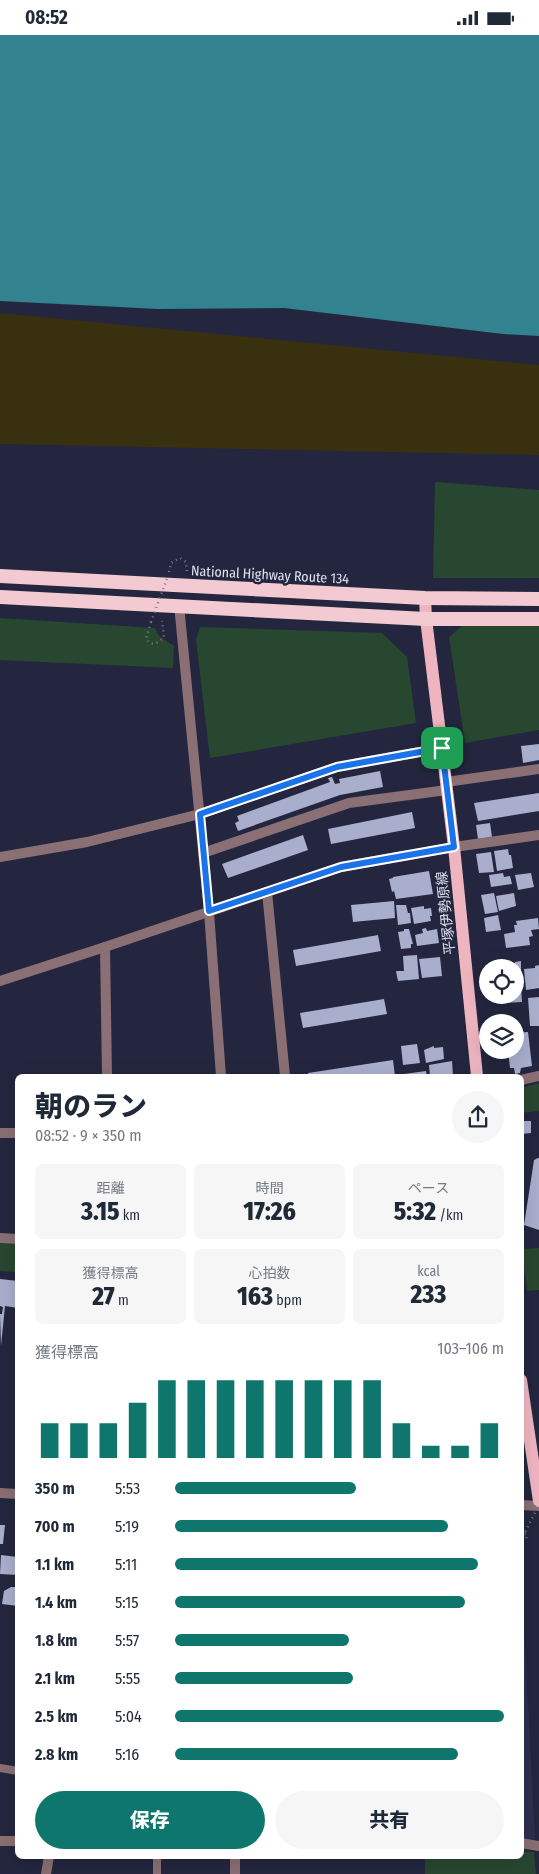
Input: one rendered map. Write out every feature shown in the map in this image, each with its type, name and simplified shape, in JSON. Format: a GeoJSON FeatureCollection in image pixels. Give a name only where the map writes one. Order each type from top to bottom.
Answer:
{"type":"FeatureCollection","features":[{"type":"Feature","properties":{"kind":"highway","name":"National Highway Route 134"},"geometry":{"type":"LineString","coordinates":[[0,576],[425,599],[539,599]]}},
{"type":"Feature","properties":{"kind":"highway"},"geometry":{"type":"LineString","coordinates":[[0,597],[426,619],[539,619]]}},
{"type":"Feature","properties":{"kind":"main road","name":"平塚伊勢原線"},"geometry":{"type":"LineString","coordinates":[[425,599],[454,847],[477,1074]]}},
{"type":"Feature","properties":{"kind":"main road"},"geometry":{"type":"LineString","coordinates":[[524,1401],[539,1506]]}},
{"type":"Feature","properties":{"kind":"street"},"geometry":{"type":"LineString","coordinates":[[179,605],[209,911],[221,1074]]}},
{"type":"Feature","properties":{"kind":"street"},"geometry":{"type":"LineString","coordinates":[[0,857],[87,842],[200,814],[337,767],[442,748]]}},
{"type":"Feature","properties":{"kind":"street"},"geometry":{"type":"LineString","coordinates":[[203,853],[350,803],[539,769]]}},
{"type":"Feature","properties":{"kind":"street"},"geometry":{"type":"LineString","coordinates":[[0,981],[341,867],[454,847],[539,835]]}},
{"type":"Feature","properties":{"kind":"street"},"geometry":{"type":"LineString","coordinates":[[267,892],[285,1074]]}},
{"type":"Feature","properties":{"kind":"street"},"geometry":{"type":"LineString","coordinates":[[105,947],[107,1074]]}},
{"type":"Feature","properties":{"kind":"street"},"geometry":{"type":"LineString","coordinates":[[524,1079],[539,1075]]}},
{"type":"Feature","properties":{"kind":"street"},"geometry":{"type":"LineString","coordinates":[[0,1133],[15,1133]]}},
{"type":"Feature","properties":{"kind":"street"},"geometry":{"type":"LineString","coordinates":[[0,1238],[15,1239]]}},
{"type":"Feature","properties":{"kind":"street"},"geometry":{"type":"LineString","coordinates":[[0,1493],[15,1494]]}},
{"type":"Feature","properties":{"kind":"street"},"geometry":{"type":"LineString","coordinates":[[524,1505],[539,1506]]}},
{"type":"Feature","properties":{"kind":"street"},"geometry":{"type":"LineString","coordinates":[[0,1841],[15,1841]]}},
{"type":"Feature","properties":{"kind":"street"},"geometry":{"type":"LineString","coordinates":[[524,1844],[539,1846]]}},
{"type":"Feature","properties":{"kind":"street"},"geometry":{"type":"LineString","coordinates":[[46,1874],[48,1859]]}},
{"type":"Feature","properties":{"kind":"street"},"geometry":{"type":"LineString","coordinates":[[234,1874],[235,1859]]}},
{"type":"Feature","properties":{"kind":"lane"},"geometry":{"type":"LineString","coordinates":[[0,1768],[15,1770]]}},
{"type":"Feature","properties":{"kind":"lane"},"geometry":{"type":"LineString","coordinates":[[157,1859],[157,1874]]}},
{"type":"Feature","properties":{"kind":"path"},"geometry":{"type":"LineString","coordinates":[[162,621],[164,637],[159,643],[149,643],[146,639],[146,634],[171,563],[174,560],[183,559],[187,565],[187,570]]}},
{"type":"Feature","properties":{"kind":"path"},"geometry":{"type":"LineString","coordinates":[[524,1501],[539,1506],[524,1532],[527,1535],[526,1540]]}},
{"type":"Feature","properties":{"kind":"shaded area"},"geometry":{"type":"Polygon","coordinates":[[[0,35],[539,35],[539,336],[503,334],[284,308],[158,309],[0,301],[0,35]]]}},
{"type":"Feature","properties":{"kind":"shaded area"},"geometry":{"type":"Polygon","coordinates":[[[435,482],[539,490],[539,578],[433,578],[435,482]]]}},
{"type":"Feature","properties":{"kind":"shaded area"},"geometry":{"type":"Polygon","coordinates":[[[0,618],[155,628],[159,636],[174,646],[173,668],[0,660],[0,618]]]}},
{"type":"Feature","properties":{"kind":"shaded area"},"geometry":{"type":"Polygon","coordinates":[[[539,623],[539,730],[465,743],[449,637],[464,624],[539,623]]]}},
{"type":"Feature","properties":{"kind":"shaded area"},"geometry":{"type":"Polygon","coordinates":[[[200,627],[382,633],[407,657],[416,723],[210,758],[196,640],[200,627]]]}},
{"type":"Feature","properties":{"kind":"shaded area"},"geometry":{"type":"Polygon","coordinates":[[[539,1083],[539,1111],[524,1113],[524,1087],[539,1083]]]}},
{"type":"Feature","properties":{"kind":"shaded area"},"geometry":{"type":"Polygon","coordinates":[[[0,1243],[15,1244],[15,1272],[0,1271],[0,1243]]]}},
{"type":"Feature","properties":{"kind":"shaded area"},"geometry":{"type":"Polygon","coordinates":[[[539,1248],[539,1290],[527,1291],[524,1249],[539,1248]]]}},
{"type":"Feature","properties":{"kind":"shaded area"},"geometry":{"type":"Polygon","coordinates":[[[524,1626],[535,1839],[524,1838],[524,1626]]]}},
{"type":"Feature","properties":{"kind":"shaded area"},"geometry":{"type":"Polygon","coordinates":[[[524,1852],[534,1852],[536,1874],[425,1874],[425,1859],[524,1859],[524,1852]]]}},
{"type":"Feature","properties":{"kind":"sand"},"geometry":{"type":"Polygon","coordinates":[[[0,313],[539,365],[539,455],[0,444],[0,313]]]}},
{"type":"Feature","properties":{"kind":"building"},"geometry":{"type":"Polygon","coordinates":[[[539,744],[539,760],[523,763],[521,746],[539,744]]]}},
{"type":"Feature","properties":{"kind":"building"},"geometry":{"type":"Polygon","coordinates":[[[380,771],[383,787],[340,795],[238,831],[235,823],[239,821],[237,816],[330,782],[328,778],[332,777],[335,784],[340,783],[339,779],[380,771]]]}},
{"type":"Feature","properties":{"kind":"building"},"geometry":{"type":"Polygon","coordinates":[[[539,793],[539,811],[478,821],[474,803],[539,793]]]}},
{"type":"Feature","properties":{"kind":"building"},"geometry":{"type":"Polygon","coordinates":[[[412,812],[415,828],[331,844],[328,829],[412,812]]]}},
{"type":"Feature","properties":{"kind":"building"},"geometry":{"type":"Polygon","coordinates":[[[490,823],[492,837],[478,839],[476,825],[490,823]]]}},
{"type":"Feature","properties":{"kind":"building"},"geometry":{"type":"Polygon","coordinates":[[[303,835],[308,850],[228,878],[222,864],[303,835]]]}},
{"type":"Feature","properties":{"kind":"building"},"geometry":{"type":"Polygon","coordinates":[[[508,849],[513,868],[497,871],[494,851],[508,849]]]}},
{"type":"Feature","properties":{"kind":"building"},"geometry":{"type":"Polygon","coordinates":[[[491,852],[494,872],[479,873],[476,854],[491,852]]]}},
{"type":"Feature","properties":{"kind":"building"},"geometry":{"type":"Polygon","coordinates":[[[429,871],[433,894],[396,899],[389,879],[429,871]]]}},
{"type":"Feature","properties":{"kind":"building"},"geometry":{"type":"Polygon","coordinates":[[[503,873],[504,877],[510,876],[512,884],[491,887],[489,875],[503,873]]]}},
{"type":"Feature","properties":{"kind":"building"},"geometry":{"type":"Polygon","coordinates":[[[531,873],[534,887],[518,890],[515,875],[531,873]]]}},
{"type":"Feature","properties":{"kind":"building"},"geometry":{"type":"Polygon","coordinates":[[[494,893],[498,912],[485,914],[481,895],[494,893]]]}},
{"type":"Feature","properties":{"kind":"building"},"geometry":{"type":"Polygon","coordinates":[[[514,893],[516,906],[499,911],[496,896],[514,893]]]}},
{"type":"Feature","properties":{"kind":"building"},"geometry":{"type":"Polygon","coordinates":[[[394,901],[395,918],[353,922],[351,905],[394,901]]]}},
{"type":"Feature","properties":{"kind":"building"},"geometry":{"type":"Polygon","coordinates":[[[396,905],[406,905],[408,913],[410,913],[411,923],[398,925],[396,905]]]}},
{"type":"Feature","properties":{"kind":"building"},"geometry":{"type":"Polygon","coordinates":[[[424,906],[424,909],[431,908],[431,921],[414,924],[411,908],[424,906]]]}},
{"type":"Feature","properties":{"kind":"building"},"geometry":{"type":"Polygon","coordinates":[[[498,915],[501,930],[486,932],[484,918],[498,915]]]}},
{"type":"Feature","properties":{"kind":"building"},"geometry":{"type":"Polygon","coordinates":[[[538,918],[539,929],[531,930],[533,936],[529,937],[530,945],[506,948],[504,934],[515,932],[514,925],[517,925],[516,921],[538,918]]]}},
{"type":"Feature","properties":{"kind":"building"},"geometry":{"type":"Polygon","coordinates":[[[426,928],[427,931],[437,929],[439,943],[417,946],[415,935],[423,933],[422,929],[426,928]]]}},
{"type":"Feature","properties":{"kind":"building"},"geometry":{"type":"Polygon","coordinates":[[[404,929],[409,929],[413,944],[411,944],[411,948],[401,949],[398,932],[404,931],[404,929]]]}},
{"type":"Feature","properties":{"kind":"building"},"geometry":{"type":"Polygon","coordinates":[[[378,935],[381,951],[296,966],[293,950],[378,935]]]}},
{"type":"Feature","properties":{"kind":"building"},"geometry":{"type":"Polygon","coordinates":[[[417,955],[419,979],[398,981],[396,971],[404,971],[403,956],[417,955]]]}},
{"type":"Feature","properties":{"kind":"building"},"geometry":{"type":"Polygon","coordinates":[[[440,957],[442,976],[422,978],[419,959],[440,957]]]}},
{"type":"Feature","properties":{"kind":"building"},"geometry":{"type":"Polygon","coordinates":[[[539,965],[539,988],[526,990],[524,969],[535,968],[535,966],[539,965]]]}},
{"type":"Feature","properties":{"kind":"building"},"geometry":{"type":"Polygon","coordinates":[[[539,997],[539,1026],[530,1026],[528,998],[539,997]]]}},
{"type":"Feature","properties":{"kind":"building"},"geometry":{"type":"Polygon","coordinates":[[[384,999],[387,1014],[303,1028],[300,1013],[384,999]]]}},
{"type":"Feature","properties":{"kind":"building"},"geometry":{"type":"Polygon","coordinates":[[[524,1032],[528,1032],[532,1066],[521,1068],[520,1073],[515,1074],[514,1068],[510,1068],[509,1059],[524,1059],[524,1032]]]}},
{"type":"Feature","properties":{"kind":"building"},"geometry":{"type":"Polygon","coordinates":[[[417,1044],[420,1063],[403,1065],[401,1046],[417,1044]]]}},
{"type":"Feature","properties":{"kind":"building"},"geometry":{"type":"Polygon","coordinates":[[[434,1046],[434,1048],[443,1047],[444,1059],[426,1063],[424,1050],[434,1046]]]}},
{"type":"Feature","properties":{"kind":"building"},"geometry":{"type":"Polygon","coordinates":[[[393,1060],[395,1074],[308,1074],[393,1060]]]}},
{"type":"Feature","properties":{"kind":"building"},"geometry":{"type":"Polygon","coordinates":[[[452,1061],[453,1074],[430,1074],[429,1065],[452,1061]]]}},
{"type":"Feature","properties":{"kind":"building"},"geometry":{"type":"Polygon","coordinates":[[[426,1071],[427,1074],[404,1074],[426,1071]]]}},
{"type":"Feature","properties":{"kind":"building"},"geometry":{"type":"Polygon","coordinates":[[[524,1121],[531,1121],[531,1133],[524,1134],[524,1121]]]}},
{"type":"Feature","properties":{"kind":"building"},"geometry":{"type":"Polygon","coordinates":[[[539,1158],[539,1230],[524,1225],[534,1160],[539,1158]]]}},
{"type":"Feature","properties":{"kind":"building"},"geometry":{"type":"Polygon","coordinates":[[[0,1279],[15,1281],[15,1308],[5,1306],[1,1346],[0,1314],[2,1314],[3,1307],[0,1306],[0,1279]]]}},
{"type":"Feature","properties":{"kind":"building"},"geometry":{"type":"Polygon","coordinates":[[[0,1525],[5,1525],[3,1544],[0,1544],[0,1525]]]}},
{"type":"Feature","properties":{"kind":"building"},"geometry":{"type":"Polygon","coordinates":[[[1,1555],[15,1557],[15,1575],[0,1574],[1,1555]]]}},
{"type":"Feature","properties":{"kind":"building"},"geometry":{"type":"Polygon","coordinates":[[[15,1587],[15,1606],[2,1604],[4,1591],[15,1587]]]}},
{"type":"Feature","properties":{"kind":"route"},"geometry":{"type":"LineString","coordinates":[[442,748],[454,847],[341,867],[209,911],[200,814],[337,767],[442,748]]}}]}
